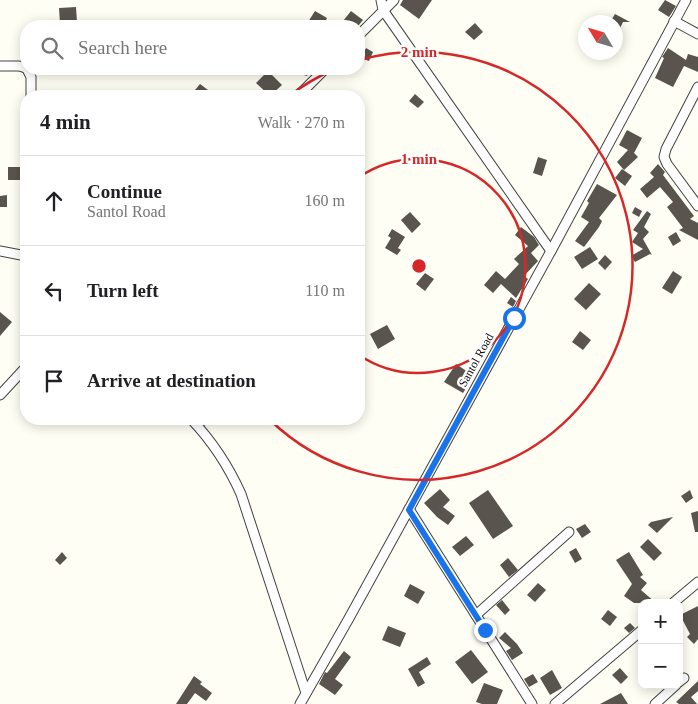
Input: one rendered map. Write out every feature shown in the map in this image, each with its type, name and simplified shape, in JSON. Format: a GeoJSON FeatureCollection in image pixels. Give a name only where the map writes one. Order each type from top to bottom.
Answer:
{"type":"FeatureCollection","features":[{"type":"Feature","properties":{"kind":"street"},"geometry":{"type":"LineString","coordinates":[[381,0],[384,10],[551,251]]}},
{"type":"Feature","properties":{"kind":"street"},"geometry":{"type":"LineString","coordinates":[[365,29],[394,0]]}},
{"type":"Feature","properties":{"kind":"street","name":"Santol Road"},"geometry":{"type":"LineString","coordinates":[[300,704],[409,510],[686,0]]}},
{"type":"Feature","properties":{"kind":"street"},"geometry":{"type":"LineString","coordinates":[[674,21],[698,34]]}},
{"type":"Feature","properties":{"kind":"street"},"geometry":{"type":"LineString","coordinates":[[0,66],[20,66]]}},
{"type":"Feature","properties":{"kind":"street"},"geometry":{"type":"LineString","coordinates":[[30,75],[32,90]]}},
{"type":"Feature","properties":{"kind":"street"},"geometry":{"type":"LineString","coordinates":[[304,90],[319,75]]}},
{"type":"Feature","properties":{"kind":"street"},"geometry":{"type":"LineString","coordinates":[[697,92],[666,149],[664,157],[672,172],[698,206]]}},
{"type":"Feature","properties":{"kind":"street"},"geometry":{"type":"LineString","coordinates":[[0,251],[20,255]]}},
{"type":"Feature","properties":{"kind":"street"},"geometry":{"type":"LineString","coordinates":[[0,395],[20,373]]}},
{"type":"Feature","properties":{"kind":"street"},"geometry":{"type":"LineString","coordinates":[[197,425],[221,455],[241,494],[306,693]]}},
{"type":"Feature","properties":{"kind":"street"},"geometry":{"type":"LineString","coordinates":[[409,510],[532,704]]}},
{"type":"Feature","properties":{"kind":"street"},"geometry":{"type":"LineString","coordinates":[[476,615],[568,532]]}},
{"type":"Feature","properties":{"kind":"street"},"geometry":{"type":"LineString","coordinates":[[679,599],[698,582]]}},
{"type":"Feature","properties":{"kind":"street"},"geometry":{"type":"LineString","coordinates":[[555,704],[638,633]]}},
{"type":"Feature","properties":{"kind":"street"},"geometry":{"type":"LineString","coordinates":[[655,704],[672,689]]}},
{"type":"Feature","properties":{"kind":"building"},"geometry":{"type":"Polygon","coordinates":[[[403,0],[432,0],[419,19],[400,5],[403,0]]]}},
{"type":"Feature","properties":{"kind":"building"},"geometry":{"type":"Polygon","coordinates":[[[665,0],[676,6],[669,17],[658,10],[665,0]]]}},
{"type":"Feature","properties":{"kind":"building"},"geometry":{"type":"Polygon","coordinates":[[[76,7],[77,20],[60,20],[59,8],[76,7]]]}},
{"type":"Feature","properties":{"kind":"building"},"geometry":{"type":"Polygon","coordinates":[[[315,11],[327,18],[326,20],[309,20],[315,11]]]}},
{"type":"Feature","properties":{"kind":"building"},"geometry":{"type":"Polygon","coordinates":[[[351,11],[363,20],[344,20],[351,11]]]}},
{"type":"Feature","properties":{"kind":"building"},"geometry":{"type":"Polygon","coordinates":[[[475,23],[483,32],[474,40],[465,32],[475,23]]]}},
{"type":"Feature","properties":{"kind":"building"},"geometry":{"type":"Polygon","coordinates":[[[366,48],[373,52],[369,61],[365,60],[366,48]]]}},
{"type":"Feature","properties":{"kind":"building"},"geometry":{"type":"Polygon","coordinates":[[[668,48],[686,60],[688,54],[698,57],[698,72],[684,66],[673,87],[655,78],[664,58],[662,57],[668,48]]]}},
{"type":"Feature","properties":{"kind":"building"},"geometry":{"type":"Polygon","coordinates":[[[264,75],[272,75],[282,85],[277,90],[264,90],[256,83],[264,75]]]}},
{"type":"Feature","properties":{"kind":"building"},"geometry":{"type":"Polygon","coordinates":[[[200,84],[208,90],[195,90],[200,84]]]}},
{"type":"Feature","properties":{"kind":"building"},"geometry":{"type":"Polygon","coordinates":[[[415,94],[424,102],[418,108],[409,101],[415,94]]]}},
{"type":"Feature","properties":{"kind":"building"},"geometry":{"type":"Polygon","coordinates":[[[627,130],[642,138],[634,153],[638,157],[624,170],[617,162],[628,150],[619,145],[627,130]]]}},
{"type":"Feature","properties":{"kind":"building"},"geometry":{"type":"Polygon","coordinates":[[[538,157],[547,160],[542,176],[533,173],[538,157]]]}},
{"type":"Feature","properties":{"kind":"building"},"geometry":{"type":"Polygon","coordinates":[[[658,164],[665,172],[663,175],[694,216],[690,219],[698,223],[698,240],[679,230],[683,228],[667,207],[673,202],[660,187],[647,198],[640,189],[654,177],[650,173],[658,164]]]}},
{"type":"Feature","properties":{"kind":"building"},"geometry":{"type":"Polygon","coordinates":[[[8,167],[20,167],[20,180],[8,180],[8,167]]]}},
{"type":"Feature","properties":{"kind":"building"},"geometry":{"type":"Polygon","coordinates":[[[622,169],[632,176],[625,186],[615,178],[622,169]]]}},
{"type":"Feature","properties":{"kind":"building"},"geometry":{"type":"Polygon","coordinates":[[[597,184],[617,195],[599,218],[602,221],[599,227],[584,247],[575,241],[589,222],[581,217],[589,203],[587,201],[597,184]]]}},
{"type":"Feature","properties":{"kind":"building"},"geometry":{"type":"Polygon","coordinates":[[[7,195],[7,207],[0,207],[0,196],[7,195]]]}},
{"type":"Feature","properties":{"kind":"building"},"geometry":{"type":"Polygon","coordinates":[[[635,207],[642,211],[639,217],[632,213],[635,207]]]}},
{"type":"Feature","properties":{"kind":"building"},"geometry":{"type":"Polygon","coordinates":[[[647,211],[651,214],[644,227],[649,232],[643,239],[652,255],[650,254],[635,262],[631,256],[643,249],[632,242],[638,233],[633,230],[647,211]]]}},
{"type":"Feature","properties":{"kind":"building"},"geometry":{"type":"Polygon","coordinates":[[[410,212],[421,224],[412,233],[401,220],[410,212]]]}},
{"type":"Feature","properties":{"kind":"building"},"geometry":{"type":"Polygon","coordinates":[[[521,227],[534,237],[539,245],[531,253],[538,261],[524,276],[528,279],[516,298],[501,284],[493,293],[484,285],[496,271],[505,279],[519,264],[514,259],[528,246],[515,235],[521,227]]]}},
{"type":"Feature","properties":{"kind":"building"},"geometry":{"type":"Polygon","coordinates":[[[392,229],[405,237],[398,248],[401,250],[397,255],[385,248],[391,238],[388,236],[392,229]]]}},
{"type":"Feature","properties":{"kind":"building"},"geometry":{"type":"Polygon","coordinates":[[[676,232],[681,241],[673,246],[668,237],[676,232]]]}},
{"type":"Feature","properties":{"kind":"building"},"geometry":{"type":"Polygon","coordinates":[[[590,247],[598,259],[582,269],[574,257],[590,247]]]}},
{"type":"Feature","properties":{"kind":"building"},"geometry":{"type":"Polygon","coordinates":[[[605,255],[612,262],[605,270],[598,263],[605,255]]]}},
{"type":"Feature","properties":{"kind":"building"},"geometry":{"type":"Polygon","coordinates":[[[673,271],[682,277],[672,294],[662,288],[673,271]]]}},
{"type":"Feature","properties":{"kind":"building"},"geometry":{"type":"Polygon","coordinates":[[[425,273],[434,279],[425,291],[416,284],[425,273]]]}},
{"type":"Feature","properties":{"kind":"building"},"geometry":{"type":"Polygon","coordinates":[[[589,283],[601,294],[586,310],[574,299],[589,283]]]}},
{"type":"Feature","properties":{"kind":"building"},"geometry":{"type":"Polygon","coordinates":[[[511,297],[516,301],[513,307],[507,303],[511,297]]]}},
{"type":"Feature","properties":{"kind":"building"},"geometry":{"type":"Polygon","coordinates":[[[0,312],[12,322],[0,336],[0,312]]]}},
{"type":"Feature","properties":{"kind":"building"},"geometry":{"type":"Polygon","coordinates":[[[387,325],[395,339],[378,349],[370,334],[387,325]]]}},
{"type":"Feature","properties":{"kind":"building"},"geometry":{"type":"Polygon","coordinates":[[[580,331],[591,340],[583,350],[572,342],[580,331]]]}},
{"type":"Feature","properties":{"kind":"building"},"geometry":{"type":"Polygon","coordinates":[[[456,364],[474,376],[463,393],[444,382],[456,364]]]}},
{"type":"Feature","properties":{"kind":"building"},"geometry":{"type":"Polygon","coordinates":[[[440,489],[450,500],[443,507],[455,516],[448,525],[437,517],[424,503],[440,489]]]}},
{"type":"Feature","properties":{"kind":"building"},"geometry":{"type":"Polygon","coordinates":[[[488,490],[513,526],[493,539],[469,503],[488,490]]]}},
{"type":"Feature","properties":{"kind":"building"},"geometry":{"type":"Polygon","coordinates":[[[690,490],[693,498],[686,503],[681,496],[690,490]]]}},
{"type":"Feature","properties":{"kind":"building"},"geometry":{"type":"Polygon","coordinates":[[[698,511],[698,532],[695,532],[691,513],[698,511]]]}},
{"type":"Feature","properties":{"kind":"building"},"geometry":{"type":"Polygon","coordinates":[[[673,517],[657,533],[648,525],[651,522],[673,517]]]}},
{"type":"Feature","properties":{"kind":"building"},"geometry":{"type":"Polygon","coordinates":[[[585,524],[591,532],[582,538],[576,529],[585,524]]]}},
{"type":"Feature","properties":{"kind":"building"},"geometry":{"type":"Polygon","coordinates":[[[466,536],[474,545],[460,556],[452,547],[466,536]]]}},
{"type":"Feature","properties":{"kind":"building"},"geometry":{"type":"Polygon","coordinates":[[[648,539],[662,553],[654,561],[640,547],[648,539]]]}},
{"type":"Feature","properties":{"kind":"building"},"geometry":{"type":"Polygon","coordinates":[[[576,548],[582,559],[575,563],[569,552],[576,548]]]}},
{"type":"Feature","properties":{"kind":"building"},"geometry":{"type":"Polygon","coordinates":[[[62,552],[67,558],[60,565],[55,560],[62,552]]]}},
{"type":"Feature","properties":{"kind":"building"},"geometry":{"type":"Polygon","coordinates":[[[629,552],[643,575],[640,577],[647,583],[641,590],[651,599],[638,599],[638,603],[634,603],[624,596],[632,584],[616,560],[629,552]]]}},
{"type":"Feature","properties":{"kind":"building"},"geometry":{"type":"Polygon","coordinates":[[[508,558],[518,570],[509,577],[500,565],[508,558]]]}},
{"type":"Feature","properties":{"kind":"building"},"geometry":{"type":"Polygon","coordinates":[[[538,583],[546,590],[535,602],[527,595],[538,583]]]}},
{"type":"Feature","properties":{"kind":"building"},"geometry":{"type":"Polygon","coordinates":[[[410,584],[425,592],[418,604],[404,596],[410,584]]]}},
{"type":"Feature","properties":{"kind":"building"},"geometry":{"type":"Polygon","coordinates":[[[502,600],[510,610],[505,615],[496,605],[502,600]]]}},
{"type":"Feature","properties":{"kind":"building"},"geometry":{"type":"Polygon","coordinates":[[[698,606],[698,639],[694,644],[687,637],[690,634],[683,621],[683,614],[698,606]]]}},
{"type":"Feature","properties":{"kind":"building"},"geometry":{"type":"Polygon","coordinates":[[[608,610],[617,617],[610,626],[601,619],[608,610]]]}},
{"type":"Feature","properties":{"kind":"building"},"geometry":{"type":"Polygon","coordinates":[[[630,623],[635,628],[629,633],[624,628],[630,623]]]}},
{"type":"Feature","properties":{"kind":"building"},"geometry":{"type":"Polygon","coordinates":[[[388,626],[406,633],[400,647],[382,640],[388,626]]]}},
{"type":"Feature","properties":{"kind":"building"},"geometry":{"type":"Polygon","coordinates":[[[505,632],[523,653],[512,660],[506,651],[511,648],[499,638],[505,632]]]}},
{"type":"Feature","properties":{"kind":"building"},"geometry":{"type":"Polygon","coordinates":[[[471,650],[488,672],[472,684],[455,662],[471,650]]]}},
{"type":"Feature","properties":{"kind":"building"},"geometry":{"type":"Polygon","coordinates":[[[344,651],[351,657],[335,679],[343,685],[335,695],[319,684],[325,672],[327,673],[344,651]]]}},
{"type":"Feature","properties":{"kind":"building"},"geometry":{"type":"Polygon","coordinates":[[[427,657],[431,664],[419,672],[425,683],[418,687],[408,669],[427,657]]]}},
{"type":"Feature","properties":{"kind":"building"},"geometry":{"type":"Polygon","coordinates":[[[620,668],[628,677],[621,684],[612,675],[620,668]]]}},
{"type":"Feature","properties":{"kind":"building"},"geometry":{"type":"Polygon","coordinates":[[[552,670],[562,688],[550,695],[540,678],[552,670]]]}},
{"type":"Feature","properties":{"kind":"building"},"geometry":{"type":"Polygon","coordinates":[[[533,674],[538,682],[529,687],[524,679],[533,674]]]}},
{"type":"Feature","properties":{"kind":"building"},"geometry":{"type":"Polygon","coordinates":[[[194,676],[202,682],[200,684],[212,693],[206,701],[195,693],[187,704],[176,704],[194,676]]]}},
{"type":"Feature","properties":{"kind":"building"},"geometry":{"type":"Polygon","coordinates":[[[698,681],[698,691],[691,697],[697,704],[679,704],[676,702],[698,681]]]}},
{"type":"Feature","properties":{"kind":"building"},"geometry":{"type":"Polygon","coordinates":[[[484,683],[503,690],[497,704],[476,702],[484,683]]]}},
{"type":"Feature","properties":{"kind":"building"},"geometry":{"type":"Polygon","coordinates":[[[621,693],[628,704],[600,704],[621,693]]]}},
{"type":"Feature","properties":{"kind":"route"},"geometry":{"type":"LineString","coordinates":[[485,630],[409,510],[514,318]]}}]}
